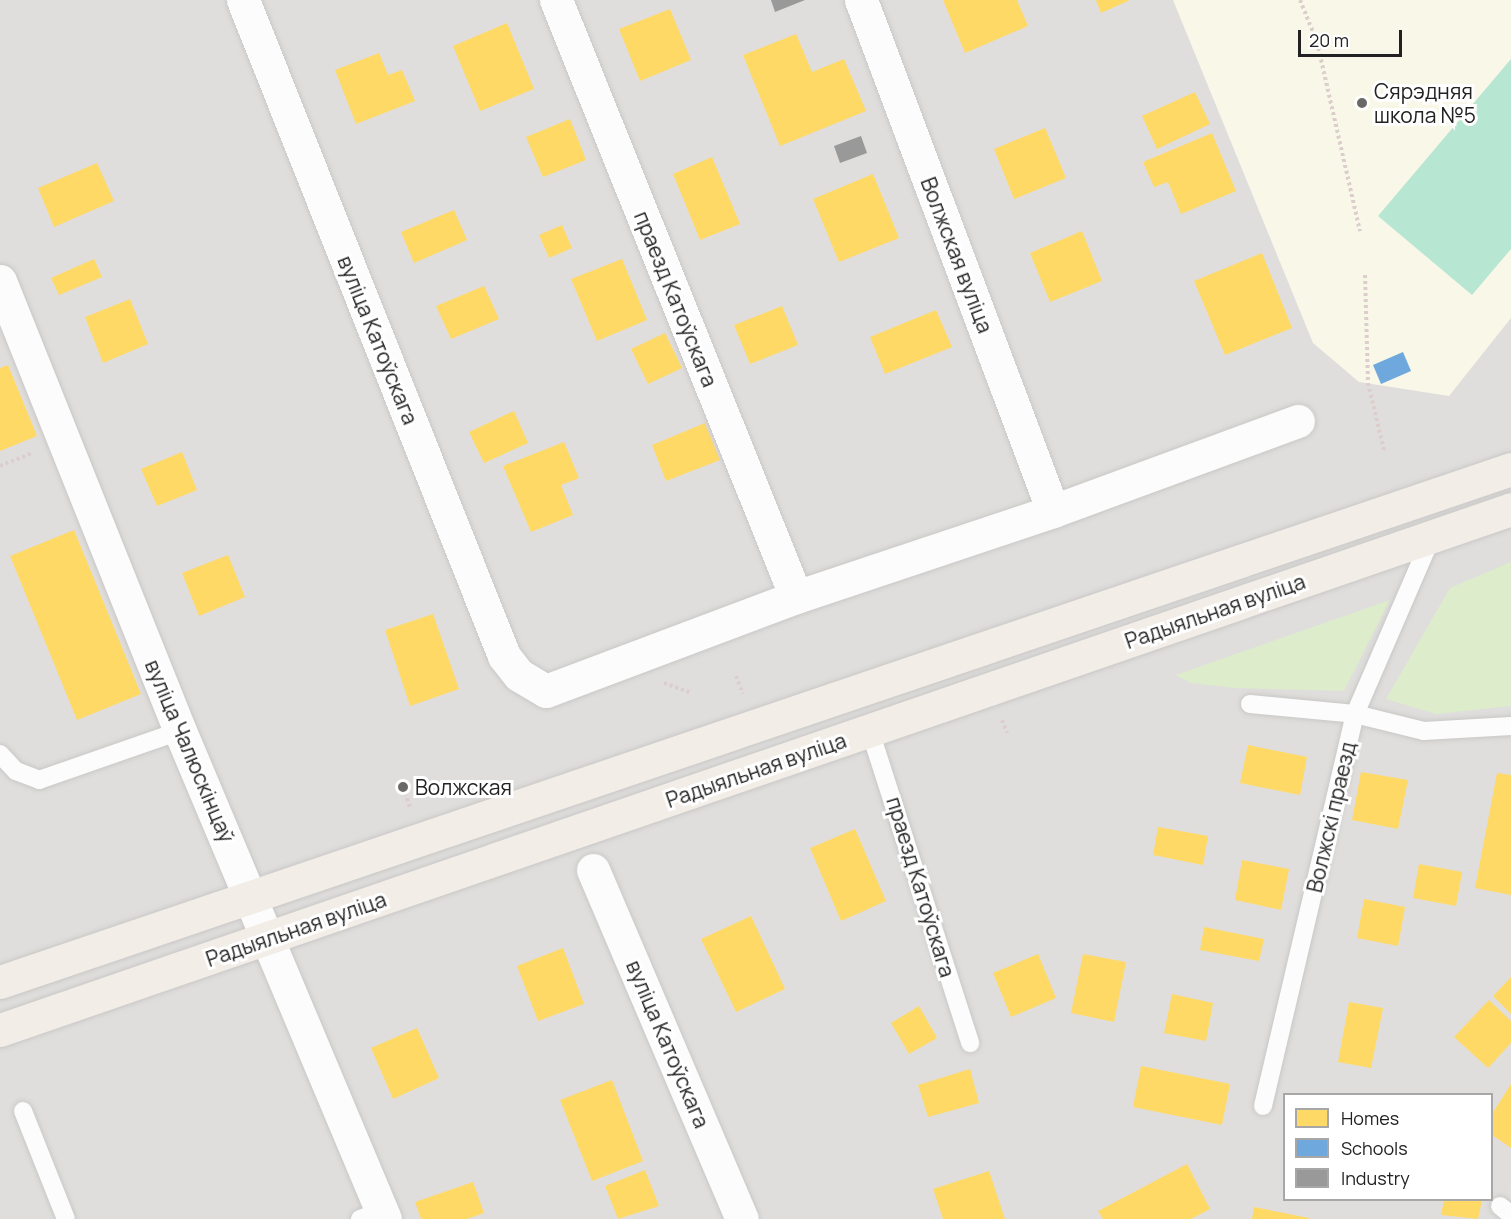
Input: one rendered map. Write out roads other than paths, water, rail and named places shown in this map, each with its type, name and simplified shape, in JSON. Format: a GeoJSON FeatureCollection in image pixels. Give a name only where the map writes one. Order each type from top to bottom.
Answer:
{"type":"FeatureCollection","features":[{"type":"Feature","properties":{"kind":"main road","name":"Радыяльная вуліца"},"geometry":{"type":"LineString","coordinates":[[0,982],[1511,469]]}},
{"type":"Feature","properties":{"kind":"main road","name":"Радыяльная вуліца"},"geometry":{"type":"LineString","coordinates":[[0,1030],[1511,509]]}},
{"type":"Feature","properties":{"kind":"street","name":"вуліца Катоўскага"},"geometry":{"type":"LineString","coordinates":[[243,0],[504,656],[519,675],[546,691],[796,597]]}},
{"type":"Feature","properties":{"kind":"street","name":"праезд Катоўскага"},"geometry":{"type":"LineString","coordinates":[[556,0],[796,597]]}},
{"type":"Feature","properties":{"kind":"street","name":"Волжская вуліца"},"geometry":{"type":"LineString","coordinates":[[861,0],[1053,511]]}},
{"type":"Feature","properties":{"kind":"street","name":"вуліца Чалюскінцаў"},"geometry":{"type":"LineString","coordinates":[[0,281],[9,329],[267,939],[376,1216]]}},
{"type":"Feature","properties":{"kind":"street"},"geometry":{"type":"LineString","coordinates":[[796,597],[1053,511],[1298,421]]}},
{"type":"Feature","properties":{"kind":"street","name":"вуліца Катоўскага"},"geometry":{"type":"LineString","coordinates":[[593,870],[742,1219]]}},
{"type":"Feature","properties":{"kind":"lane","name":"Волжскі праезд"},"geometry":{"type":"LineString","coordinates":[[1263,1106],[1355,714],[1431,538]]}},
{"type":"Feature","properties":{"kind":"lane"},"geometry":{"type":"LineString","coordinates":[[1250,704],[1355,714],[1424,731],[1511,726]]}},
{"type":"Feature","properties":{"kind":"lane"},"geometry":{"type":"LineString","coordinates":[[0,754],[16,771],[39,780],[180,731]]}},
{"type":"Feature","properties":{"kind":"lane","name":"праезд Катоўскага"},"geometry":{"type":"LineString","coordinates":[[870,731],[970,1043]]}},
{"type":"Feature","properties":{"kind":"lane"},"geometry":{"type":"LineString","coordinates":[[23,1111],[66,1219]]}},
{"type":"Feature","properties":{"kind":"place","name":"Сярэдняя школа №5"},"geometry":{"type":"Point","coordinates":[1362,103]}},
{"type":"Feature","properties":{"kind":"place","name":"Волжская"},"geometry":{"type":"Point","coordinates":[403,787]}}]}
